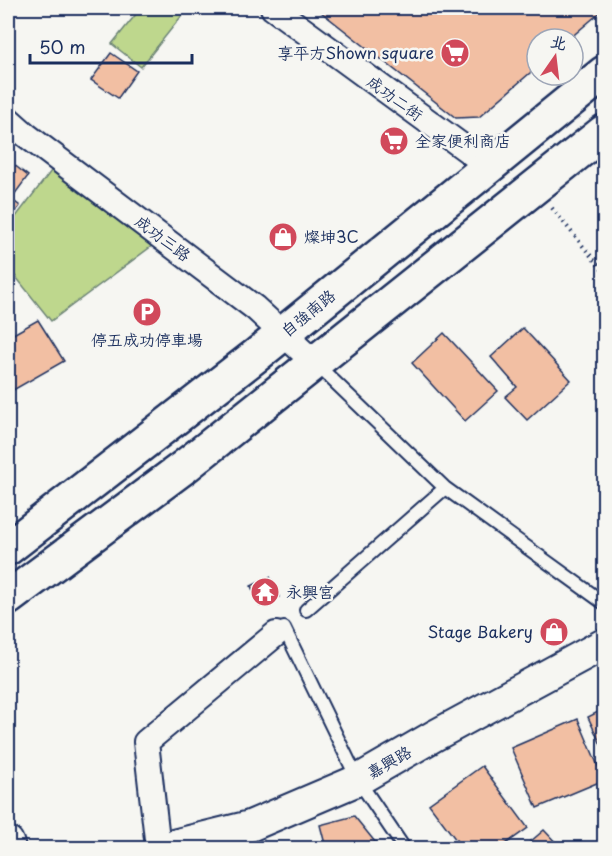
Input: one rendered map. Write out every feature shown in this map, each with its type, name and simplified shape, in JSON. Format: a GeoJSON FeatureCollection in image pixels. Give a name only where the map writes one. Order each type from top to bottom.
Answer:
{"type":"FeatureCollection","features":[{"type":"Feature","properties":{"kind":"main road","name":"自強南路"},"geometry":{"type":"LineString","coordinates":[[8,548],[283,334],[604,73]]}},
{"type":"Feature","properties":{"kind":"main road"},"geometry":{"type":"LineString","coordinates":[[8,598],[183,467],[604,132]]}},
{"type":"Feature","properties":{"kind":"street","name":"成功二街"},"geometry":{"type":"LineString","coordinates":[[273,8],[489,166]]}},
{"type":"Feature","properties":{"kind":"street","name":"成功三路"},"geometry":{"type":"LineString","coordinates":[[8,119],[255,308],[314,362]]}},
{"type":"Feature","properties":{"kind":"street"},"geometry":{"type":"LineString","coordinates":[[159,849],[146,742],[280,631]]}},
{"type":"Feature","properties":{"kind":"street","name":"嘉興路"},"geometry":{"type":"LineString","coordinates":[[159,849],[250,826],[358,780],[604,644]]}},
{"type":"Feature","properties":{"kind":"street"},"geometry":{"type":"LineString","coordinates":[[8,842],[10,849]]}},
{"type":"Feature","properties":{"kind":"lane"},"geometry":{"type":"LineString","coordinates":[[314,362],[445,488],[604,603]]}},
{"type":"Feature","properties":{"kind":"lane"},"geometry":{"type":"LineString","coordinates":[[306,609],[445,488]]}},
{"type":"Feature","properties":{"kind":"lane"},"geometry":{"type":"LineString","coordinates":[[280,631],[358,780],[404,849]]}},
{"type":"Feature","properties":{"kind":"path"},"geometry":{"type":"LineString","coordinates":[[534,187],[604,272]]}},
{"type":"Feature","properties":{"kind":"green space"},"geometry":{"type":"Polygon","coordinates":[[[141,8],[188,8],[141,67],[112,44],[141,8]]]}},
{"type":"Feature","properties":{"kind":"green space"},"geometry":{"type":"Polygon","coordinates":[[[61,158],[164,237],[51,321],[8,267],[8,227],[61,158]]]}},
{"type":"Feature","properties":{"kind":"building","name":"享平方Shown square"},"geometry":{"type":"Polygon","coordinates":[[[316,8],[604,8],[583,27],[525,27],[525,77],[479,117],[456,118],[316,8]]]}},
{"type":"Feature","properties":{"kind":"building"},"geometry":{"type":"Polygon","coordinates":[[[111,53],[137,71],[118,98],[91,80],[111,53]]]}},
{"type":"Feature","properties":{"kind":"building"},"geometry":{"type":"Polygon","coordinates":[[[8,160],[28,176],[11,199],[20,206],[8,222],[8,160]]]}},
{"type":"Feature","properties":{"kind":"building"},"geometry":{"type":"Polygon","coordinates":[[[38,320],[64,361],[8,393],[8,337],[38,320]]]}},
{"type":"Feature","properties":{"kind":"building"},"geometry":{"type":"Polygon","coordinates":[[[523,328],[571,380],[527,420],[505,397],[517,387],[491,357],[523,328]]]}},
{"type":"Feature","properties":{"kind":"building"},"geometry":{"type":"Polygon","coordinates":[[[444,333],[498,391],[465,421],[412,363],[444,333]]]}},
{"type":"Feature","properties":{"kind":"building","name":"永興宮"},"geometry":{"type":"Polygon","coordinates":[[[270,577],[279,597],[260,606],[251,586],[270,577]]]}},
{"type":"Feature","properties":{"kind":"building"},"geometry":{"type":"Polygon","coordinates":[[[604,709],[604,751],[588,717],[604,709]]]}},
{"type":"Feature","properties":{"kind":"building"},"geometry":{"type":"Polygon","coordinates":[[[578,719],[604,780],[537,808],[511,748],[578,719]]]}},
{"type":"Feature","properties":{"kind":"building"},"geometry":{"type":"Polygon","coordinates":[[[482,766],[528,828],[500,848],[462,848],[429,804],[482,766]]]}},
{"type":"Feature","properties":{"kind":"building"},"geometry":{"type":"Polygon","coordinates":[[[354,816],[380,848],[326,848],[320,825],[354,816]]]}},
{"type":"Feature","properties":{"kind":"building"},"geometry":{"type":"Polygon","coordinates":[[[544,830],[561,848],[523,848],[544,830]]]}},
{"type":"Feature","properties":{"kind":"place","name":"享平方Shown square"},"geometry":{"type":"Point","coordinates":[455,53]}},
{"type":"Feature","properties":{"kind":"place","name":"全家便利商店"},"geometry":{"type":"Point","coordinates":[394,141]}},
{"type":"Feature","properties":{"kind":"place","name":"燦坤3C"},"geometry":{"type":"Point","coordinates":[283,237]}},
{"type":"Feature","properties":{"kind":"place","name":"停五成功停車場"},"geometry":{"type":"Point","coordinates":[147,312]}},
{"type":"Feature","properties":{"kind":"place","name":"永興宮"},"geometry":{"type":"Point","coordinates":[265,592]}},
{"type":"Feature","properties":{"kind":"place","name":"Stage Bakery"},"geometry":{"type":"Point","coordinates":[554,632]}}]}
